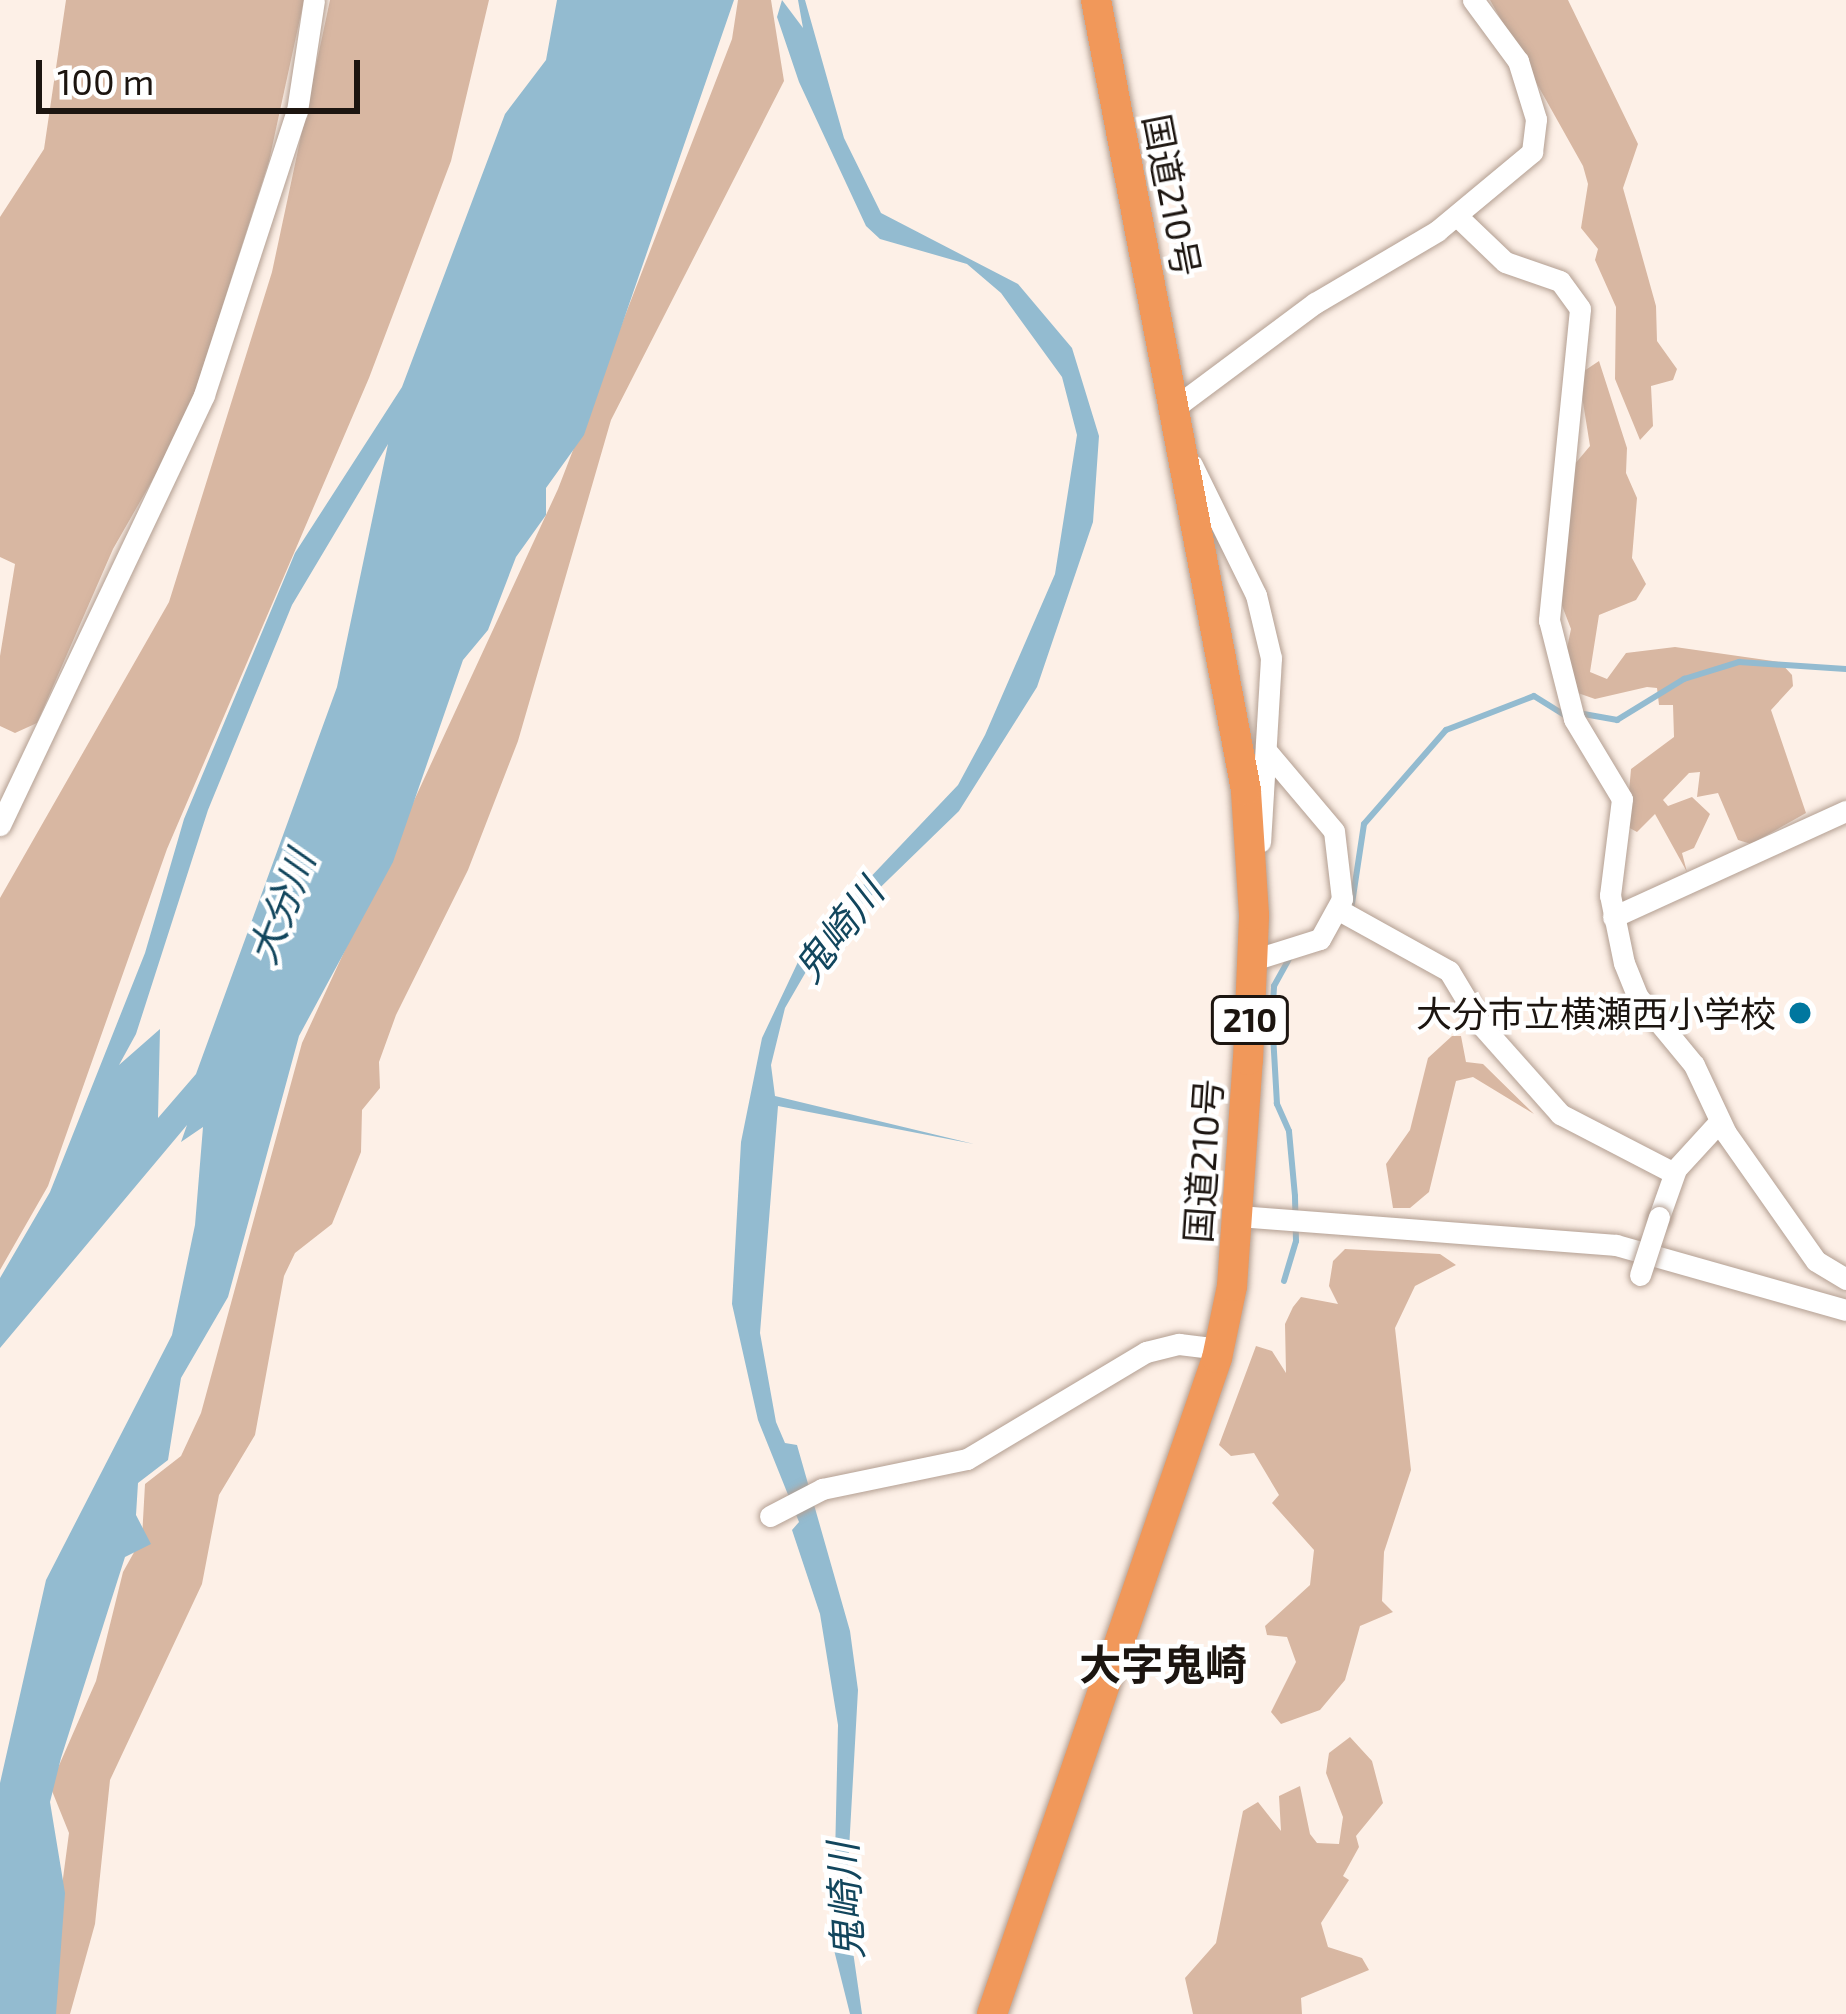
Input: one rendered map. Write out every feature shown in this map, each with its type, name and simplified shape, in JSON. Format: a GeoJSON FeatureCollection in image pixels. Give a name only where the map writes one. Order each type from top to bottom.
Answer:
{"type":"FeatureCollection","features":[{"type":"Feature","properties":{"kind":"highway","name":"国道210号"},"geometry":{"type":"LineString","coordinates":[[992,2014],[1219,1349],[1239,1216],[1253,960],[1243,772],[1096,0]]}},
{"type":"Feature","properties":{"kind":"street"},"geometry":{"type":"LineString","coordinates":[[0,825],[204,395],[297,111],[314,0]]}},
{"type":"Feature","properties":{"kind":"street"},"geometry":{"type":"LineString","coordinates":[[1174,408],[1322,299],[1457,216],[1538,140],[1518,61],[1473,0]]}},
{"type":"Feature","properties":{"kind":"street"},"geometry":{"type":"LineString","coordinates":[[1457,216],[1505,262],[1561,281],[1580,309],[1549,620],[1567,703],[1622,799],[1613,917],[1638,997],[1687,1053],[1720,1121],[1816,1261],[1846,1279]]}},
{"type":"Feature","properties":{"kind":"street"},"geometry":{"type":"LineString","coordinates":[[1180,441],[1261,610],[1273,674],[1254,914]]}},
{"type":"Feature","properties":{"kind":"street"},"geometry":{"type":"LineString","coordinates":[[1253,960],[1320,939],[1340,910],[1334,831],[1268,753]]}},
{"type":"Feature","properties":{"kind":"street"},"geometry":{"type":"LineString","coordinates":[[1613,917],[1846,811]]}},
{"type":"Feature","properties":{"kind":"street"},"geometry":{"type":"LineString","coordinates":[[1340,910],[1449,971],[1482,1026],[1560,1114],[1674,1173]]}},
{"type":"Feature","properties":{"kind":"street"},"geometry":{"type":"LineString","coordinates":[[1640,1275],[1674,1173],[1720,1121]]}},
{"type":"Feature","properties":{"kind":"street"},"geometry":{"type":"LineString","coordinates":[[1239,1216],[1616,1245],[1846,1310]]}},
{"type":"Feature","properties":{"kind":"street"},"geometry":{"type":"LineString","coordinates":[[775,1516],[816,1491],[967,1460],[1146,1352],[1179,1344],[1219,1349]]}},
{"type":"Feature","properties":{"kind":"shaded area"},"geometry":{"type":"Polygon","coordinates":[[[66,0],[304,0],[269,161],[185,423],[113,549],[37,723],[15,733],[0,726],[0,656],[15,564],[0,557],[0,217],[44,149],[66,0]]]}},
{"type":"Feature","properties":{"kind":"shaded area"},"geometry":{"type":"Polygon","coordinates":[[[330,0],[489,0],[451,161],[369,378],[167,849],[48,1186],[0,1270],[0,898],[169,602],[272,272],[330,0]]]}},
{"type":"Feature","properties":{"kind":"shaded area"},"geometry":{"type":"Polygon","coordinates":[[[738,0],[771,0],[784,81],[611,420],[518,741],[468,870],[396,1015],[379,1062],[380,1088],[362,1110],[361,1152],[332,1224],[295,1253],[284,1276],[255,1435],[219,1495],[202,1584],[110,1780],[95,1924],[70,2014],[45,2014],[69,1833],[50,1786],[96,1681],[123,1572],[142,1538],[145,1484],[181,1456],[201,1413],[302,1043],[558,489],[732,39],[738,0]]]}},
{"type":"Feature","properties":{"kind":"shaded area"},"geometry":{"type":"Polygon","coordinates":[[[1490,0],[1568,0],[1638,144],[1623,188],[1656,306],[1657,341],[1677,369],[1673,380],[1651,386],[1653,426],[1640,440],[1615,379],[1616,307],[1595,260],[1598,249],[1581,228],[1588,184],[1583,166],[1490,0]]]}},
{"type":"Feature","properties":{"kind":"shaded area"},"geometry":{"type":"Polygon","coordinates":[[[1599,361],[1627,448],[1626,473],[1637,498],[1632,558],[1646,584],[1636,600],[1599,615],[1590,672],[1607,679],[1626,653],[1675,647],[1780,662],[1792,675],[1793,686],[1771,710],[1806,813],[1751,844],[1738,840],[1718,793],[1697,797],[1700,772],[1689,773],[1663,800],[1668,806],[1692,797],[1710,814],[1694,848],[1682,853],[1687,872],[1655,814],[1637,832],[1626,826],[1631,769],[1674,737],[1673,705],[1659,705],[1657,688],[1595,699],[1575,692],[1566,653],[1571,629],[1561,603],[1574,465],[1590,446],[1581,390],[1584,371],[1599,361]]]}},
{"type":"Feature","properties":{"kind":"shaded area"},"geometry":{"type":"Polygon","coordinates":[[[1452,1036],[1461,1036],[1466,1062],[1483,1064],[1534,1114],[1473,1077],[1456,1081],[1429,1192],[1410,1208],[1393,1208],[1386,1164],[1410,1130],[1428,1058],[1452,1036]]]}},
{"type":"Feature","properties":{"kind":"shaded area"},"geometry":{"type":"Polygon","coordinates":[[[1345,1249],[1440,1254],[1456,1265],[1415,1286],[1395,1328],[1411,1470],[1384,1552],[1382,1601],[1393,1612],[1360,1626],[1345,1680],[1320,1710],[1281,1724],[1271,1712],[1296,1662],[1287,1637],[1267,1635],[1265,1626],[1310,1585],[1314,1550],[1272,1503],[1279,1495],[1254,1453],[1231,1456],[1219,1445],[1256,1346],[1272,1351],[1286,1373],[1285,1324],[1293,1307],[1301,1297],[1338,1304],[1329,1286],[1333,1261],[1345,1249]]]}},
{"type":"Feature","properties":{"kind":"shaded area"},"geometry":{"type":"Polygon","coordinates":[[[1350,1737],[1372,1761],[1383,1803],[1356,1836],[1359,1847],[1343,1876],[1349,1880],[1321,1923],[1328,1947],[1362,1958],[1369,1970],[1301,1998],[1302,2014],[1193,2014],[1185,1978],[1216,1943],[1243,1811],[1258,1802],[1281,1831],[1279,1796],[1300,1786],[1310,1834],[1317,1843],[1339,1844],[1343,1817],[1326,1773],[1329,1753],[1350,1737]]]}},
{"type":"Feature","properties":{"kind":"water","name":"大分川"},"geometry":{"type":"Polygon","coordinates":[[[557,0],[734,0],[584,435],[546,488],[546,515],[516,557],[488,630],[463,660],[393,862],[299,1036],[228,1297],[181,1378],[168,1460],[138,1483],[136,1515],[151,1544],[125,1557],[50,1802],[65,1893],[56,2014],[0,2014],[0,1783],[46,1580],[172,1335],[195,1225],[203,1127],[181,1142],[187,1125],[0,1348],[0,1278],[50,1192],[145,953],[184,819],[295,553],[402,387],[505,114],[546,60],[557,0]],[[388,444],[292,605],[208,810],[136,1034],[119,1065],[160,1029],[158,1118],[196,1074],[337,687],[388,444]]]}},
{"type":"Feature","properties":{"kind":"water","name":"鬼崎川"},"geometry":{"type":"Polygon","coordinates":[[[782,0],[803,28],[798,0],[805,0],[844,138],[881,213],[1018,284],[1072,348],[1099,436],[1093,522],[1037,687],[959,811],[822,944],[785,1008],[771,1065],[775,1096],[974,1144],[778,1106],[760,1333],[776,1422],[785,1443],[797,1445],[850,1631],[858,1690],[846,1903],[862,2014],[850,2014],[833,1946],[838,1725],[820,1614],[792,1530],[799,1522],[758,1420],[732,1304],[741,1142],[762,1038],[806,945],[958,785],[985,735],[1055,574],[1077,435],[1062,377],[1001,293],[967,264],[880,239],[866,226],[799,82],[777,17],[782,0]]]}},
{"type":"Feature","properties":{"kind":"waterway"},"geometry":{"type":"LineString","coordinates":[[1578,713],[1617,720],[1684,679],[1739,662],[1846,669]]}},
{"type":"Feature","properties":{"kind":"waterway"},"geometry":{"type":"LineString","coordinates":[[1351,910],[1364,824],[1446,730],[1534,696],[1565,715]]}},
{"type":"Feature","properties":{"kind":"waterway"},"geometry":{"type":"LineString","coordinates":[[1284,1281],[1296,1241],[1295,1196],[1289,1131],[1277,1104],[1272,1016],[1274,986],[1291,955]]}},
{"type":"Feature","properties":{"kind":"place","name":"大分市立横瀬西小学校"},"geometry":{"type":"Point","coordinates":[1800,1013]}},
{"type":"Feature","properties":{"kind":"district","name":"大字鬼崎"},"geometry":{"type":"Point","coordinates":[1163,1663]}}]}
